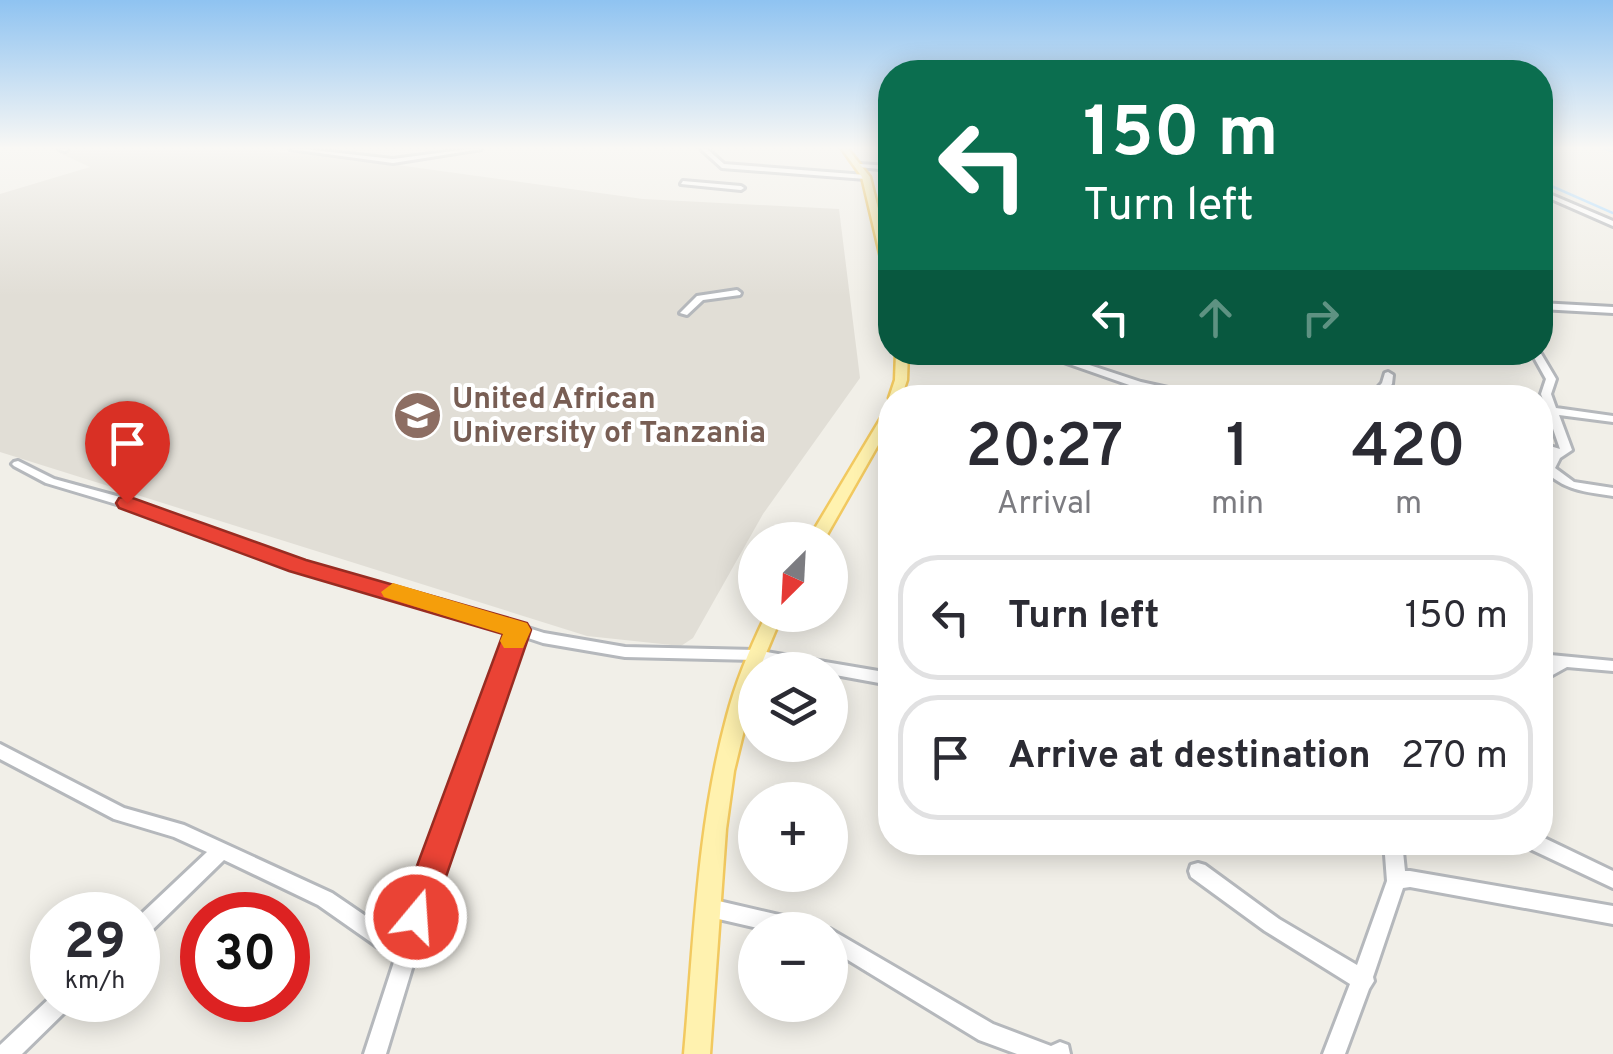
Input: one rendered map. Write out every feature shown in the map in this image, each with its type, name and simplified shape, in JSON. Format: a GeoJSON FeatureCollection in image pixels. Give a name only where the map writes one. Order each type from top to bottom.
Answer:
{"type":"FeatureCollection","features":[{"type":"Feature","properties":{"kind":"main road"},"geometry":{"type":"LineString","coordinates":[[871,198],[878,226]]}},
{"type":"Feature","properties":{"kind":"main road"},"geometry":{"type":"LineString","coordinates":[[826,522],[878,433]]}},
{"type":"Feature","properties":{"kind":"main road"},"geometry":{"type":"LineString","coordinates":[[697,1054],[720,798],[738,725]]}},
{"type":"Feature","properties":{"kind":"street"},"geometry":{"type":"LineString","coordinates":[[1554,198],[1613,224]]}},
{"type":"Feature","properties":{"kind":"street"},"geometry":{"type":"LineString","coordinates":[[684,313],[700,298],[737,293]]}},
{"type":"Feature","properties":{"kind":"street"},"geometry":{"type":"LineString","coordinates":[[1553,307],[1613,310]]}},
{"type":"Feature","properties":{"kind":"street"},"geometry":{"type":"LineString","coordinates":[[1078,365],[1139,385]]}},
{"type":"Feature","properties":{"kind":"street"},"geometry":{"type":"LineString","coordinates":[[1386,385],[1388,375]]}},
{"type":"Feature","properties":{"kind":"street"},"geometry":{"type":"LineString","coordinates":[[1553,410],[1613,420]]}},
{"type":"Feature","properties":{"kind":"street"},"geometry":{"type":"LineString","coordinates":[[1553,413],[1566,450],[1553,463]]}},
{"type":"Feature","properties":{"kind":"street"},"geometry":{"type":"LineString","coordinates":[[1553,453],[1558,456]]}},
{"type":"Feature","properties":{"kind":"street"},"geometry":{"type":"LineString","coordinates":[[18,464],[50,481],[127,503],[297,566],[543,638],[625,652],[738,655]]}},
{"type":"Feature","properties":{"kind":"street"},"geometry":{"type":"LineString","coordinates":[[1553,472],[1559,479],[1583,488],[1613,492]]}},
{"type":"Feature","properties":{"kind":"street"},"geometry":{"type":"LineString","coordinates":[[376,1054],[452,808],[518,630]]}},
{"type":"Feature","properties":{"kind":"street"},"geometry":{"type":"LineString","coordinates":[[1553,660],[1613,666]]}},
{"type":"Feature","properties":{"kind":"street"},"geometry":{"type":"LineString","coordinates":[[1553,669],[1567,661]]}},
{"type":"Feature","properties":{"kind":"street"},"geometry":{"type":"LineString","coordinates":[[848,672],[878,677]]}},
{"type":"Feature","properties":{"kind":"street"},"geometry":{"type":"LineString","coordinates":[[0,750],[120,814],[178,830],[326,900],[404,954]]}},
{"type":"Feature","properties":{"kind":"street"},"geometry":{"type":"LineString","coordinates":[[160,909],[222,850]]}},
{"type":"Feature","properties":{"kind":"street"},"geometry":{"type":"LineString","coordinates":[[1553,851],[1613,880]]}},
{"type":"Feature","properties":{"kind":"street"},"geometry":{"type":"LineString","coordinates":[[1334,1054],[1364,981],[1369,951],[1396,881],[1394,855]]}},
{"type":"Feature","properties":{"kind":"street"},"geometry":{"type":"LineString","coordinates":[[1198,871],[1272,925],[1364,981]]}},
{"type":"Feature","properties":{"kind":"street"},"geometry":{"type":"LineString","coordinates":[[1396,881],[1410,879],[1613,915]]}},
{"type":"Feature","properties":{"kind":"street"},"geometry":{"type":"LineString","coordinates":[[710,908],[738,914]]}},
{"type":"Feature","properties":{"kind":"street"},"geometry":{"type":"LineString","coordinates":[[848,949],[987,1032],[1045,1054]]}},
{"type":"Feature","properties":{"kind":"street"},"geometry":{"type":"LineString","coordinates":[[6,1054],[40,1022]]}},
{"type":"Feature","properties":{"kind":"shaded area","name":"United African University of Tanzania"},"geometry":{"type":"Polygon","coordinates":[[[0,198],[637,198],[839,209],[860,378],[758,522],[738,522],[738,558],[693,638],[681,646],[587,636],[0,452],[0,198]]]}},
{"type":"Feature","properties":{"kind":"waterway"},"geometry":{"type":"LineString","coordinates":[[1579,198],[1613,213]]}},
{"type":"Feature","properties":{"kind":"slow traffic"},"geometry":{"type":"LineString","coordinates":[[393,592],[518,630],[514,641]]}},
{"type":"Feature","properties":{"kind":"place","name":"United African University of Tanzania"},"geometry":{"type":"Point","coordinates":[417,415]}},
{"type":"Feature","properties":{"kind":"route"},"geometry":{"type":"LineString","coordinates":[[127,503],[297,566],[518,630],[416,917]]}}]}
